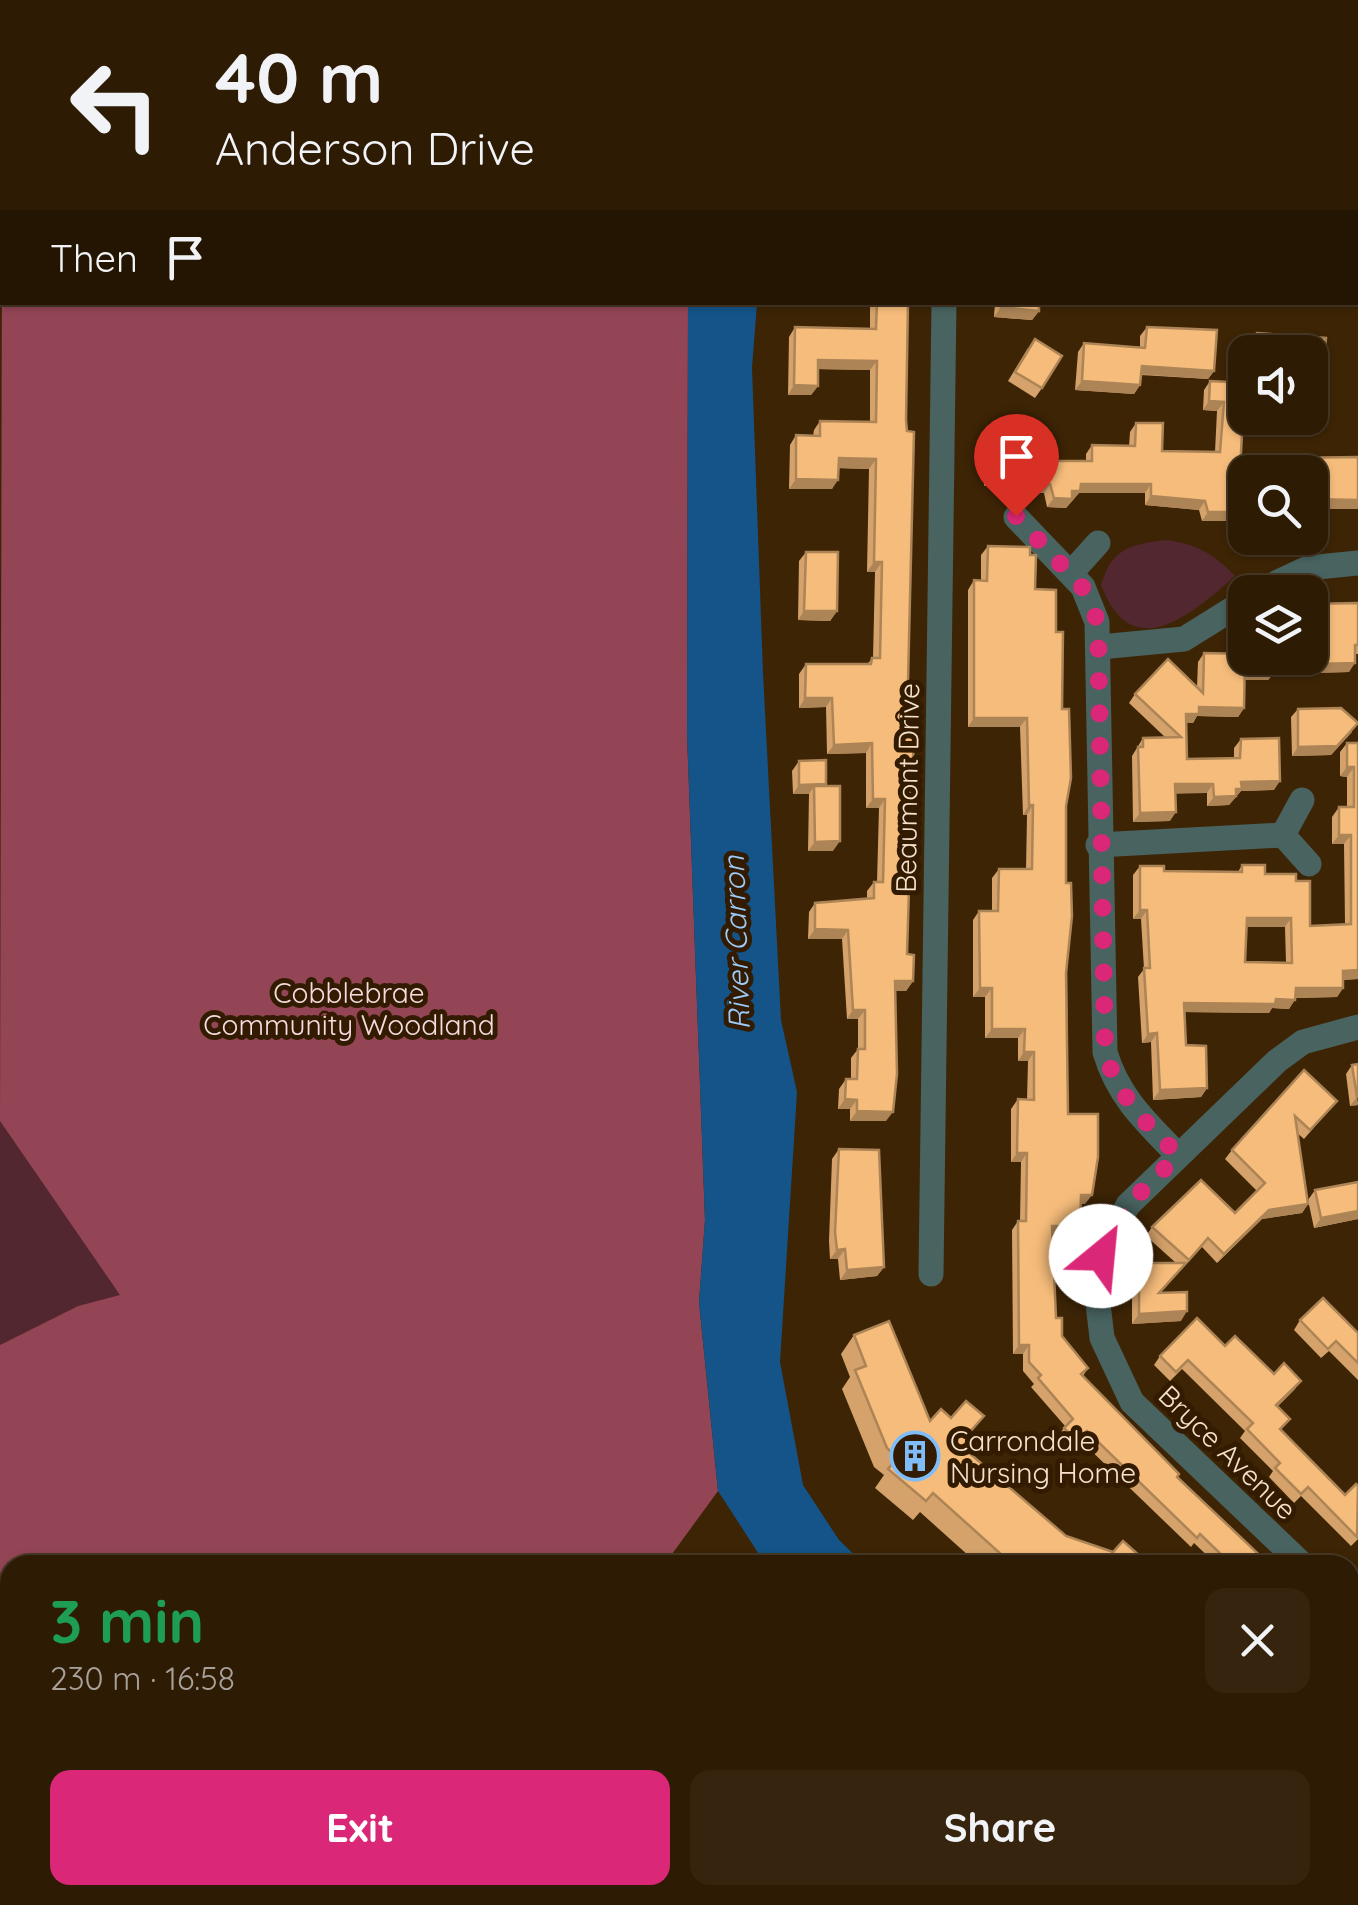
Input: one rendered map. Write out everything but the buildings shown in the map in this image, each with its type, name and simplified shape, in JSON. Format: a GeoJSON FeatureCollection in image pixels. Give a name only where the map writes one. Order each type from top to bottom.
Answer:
{"type":"FeatureCollection","features":[{"type":"Feature","properties":{"kind":"street","name":"Beaumont Drive"},"geometry":{"type":"LineString","coordinates":[[931,1274],[944,305]]}},
{"type":"Feature","properties":{"kind":"street"},"geometry":{"type":"LineString","coordinates":[[1016,516],[1071,573],[1098,622],[1098,846],[1105,1052],[1112,1077],[1129,1105],[1178,1155]]}},
{"type":"Feature","properties":{"kind":"street"},"geometry":{"type":"LineString","coordinates":[[1071,573],[1098,543]]}},
{"type":"Feature","properties":{"kind":"street"},"geometry":{"type":"LineString","coordinates":[[1293,575],[1308,568],[1358,563]]}},
{"type":"Feature","properties":{"kind":"street"},"geometry":{"type":"LineString","coordinates":[[1100,647],[1184,639],[1228,612]]}},
{"type":"Feature","properties":{"kind":"street"},"geometry":{"type":"LineString","coordinates":[[1283,835],[1302,800]]}},
{"type":"Feature","properties":{"kind":"street"},"geometry":{"type":"LineString","coordinates":[[1098,846],[1283,835]]}},
{"type":"Feature","properties":{"kind":"street"},"geometry":{"type":"LineString","coordinates":[[1283,835],[1309,864]]}},
{"type":"Feature","properties":{"kind":"street","name":"Bryce Avenue"},"geometry":{"type":"LineString","coordinates":[[1293,1555],[1132,1402],[1102,1338],[1097,1295],[1101,1256],[1128,1205],[1277,1061],[1303,1042],[1358,1027]]}},
{"type":"Feature","properties":{"kind":"shaded area"},"geometry":{"type":"Polygon","coordinates":[[[1166,540],[1186,544],[1204,551],[1234,575],[1228,575],[1228,582],[1200,605],[1164,626],[1146,628],[1129,624],[1114,610],[1101,585],[1117,556],[1142,544],[1166,540]]]}},
{"type":"Feature","properties":{"kind":"shaded area"},"geometry":{"type":"Polygon","coordinates":[[[0,1121],[121,1295],[78,1306],[0,1345],[0,1121]]]}},
{"type":"Feature","properties":{"kind":"green space","name":"Cobblebrae Community Woodland"},"geometry":{"type":"Polygon","coordinates":[[[2,305],[688,305],[687,734],[705,1220],[699,1302],[718,1491],[671,1555],[0,1555],[0,1345],[78,1306],[120,1295],[0,1121],[2,305]]]}},
{"type":"Feature","properties":{"kind":"water","name":"River Carron"},"geometry":{"type":"Polygon","coordinates":[[[688,305],[757,305],[752,368],[763,673],[781,1020],[797,1092],[780,1362],[803,1485],[839,1540],[855,1555],[760,1555],[718,1491],[699,1302],[705,1220],[687,734],[688,305]]]}},
{"type":"Feature","properties":{"kind":"place","name":"Carrondale Nursing Home"},"geometry":{"type":"Point","coordinates":[915,1456]}},
{"type":"Feature","properties":{"kind":"route"},"geometry":{"type":"LineString","coordinates":[[1016,516],[1082,587],[1098,622],[1098,846],[1105,1052],[1112,1077],[1129,1105],[1178,1155],[1128,1205],[1101,1256]]}}]}
